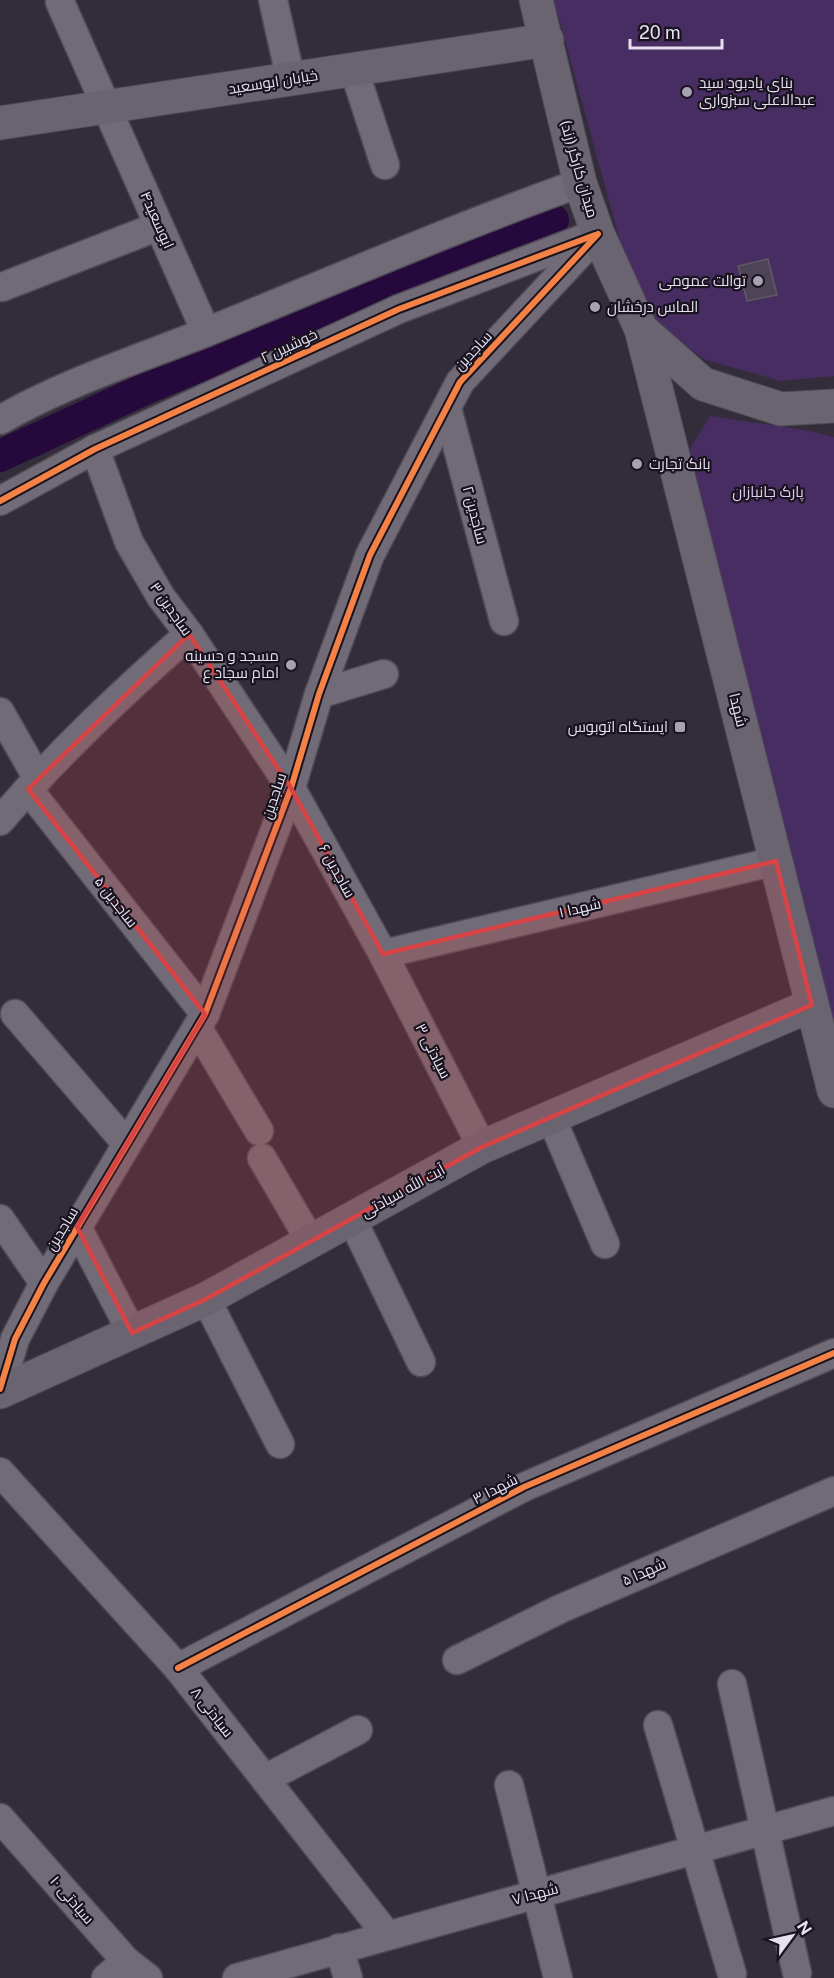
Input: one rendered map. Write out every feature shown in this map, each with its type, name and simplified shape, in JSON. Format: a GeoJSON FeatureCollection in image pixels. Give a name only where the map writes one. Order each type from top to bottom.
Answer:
{"type":"FeatureCollection","features":[{"type":"Feature","properties":{"kind":"main road","name":"میدان کارگر (زند)"},"geometry":{"type":"LineString","coordinates":[[536,0],[580,183],[598,234],[641,329],[703,384],[781,410],[834,406]]}},
{"type":"Feature","properties":{"kind":"main road","name":"خیابان ابوسعید"},"geometry":{"type":"LineString","coordinates":[[0,123],[547,40]]}},
{"type":"Feature","properties":{"kind":"main road","name":"شهدا"},"geometry":{"type":"LineString","coordinates":[[641,329],[834,1091]]}},
{"type":"Feature","properties":{"kind":"main road","name":"آیت الله سیادتی"},"geometry":{"type":"LineString","coordinates":[[0,1390],[206,1299],[482,1147],[812,1005]]}},
{"type":"Feature","properties":{"kind":"street"},"geometry":{"type":"LineString","coordinates":[[273,0],[291,80]]}},
{"type":"Feature","properties":{"kind":"street","name":"ابوسعید۴"},"geometry":{"type":"LineString","coordinates":[[60,2],[206,332]]}},
{"type":"Feature","properties":{"kind":"street"},"geometry":{"type":"LineString","coordinates":[[354,70],[386,165]]}},
{"type":"Feature","properties":{"kind":"street"},"geometry":{"type":"LineString","coordinates":[[0,420],[75,382],[206,332],[477,220],[580,183]]}},
{"type":"Feature","properties":{"kind":"street"},"geometry":{"type":"LineString","coordinates":[[2,287],[159,226]]}},
{"type":"Feature","properties":{"kind":"street","name":"ساجدین"},"geometry":{"type":"LineString","coordinates":[[0,1390],[15,1339],[44,1283],[201,1021],[291,788],[319,694],[370,555],[460,382],[598,234]]}},
{"type":"Feature","properties":{"kind":"street","name":"خوشبین ۲"},"geometry":{"type":"LineString","coordinates":[[0,501],[95,449],[399,309],[598,234]]}},
{"type":"Feature","properties":{"kind":"street","name":"ساجدین ۲"},"geometry":{"type":"LineString","coordinates":[[447,408],[504,621]]}},
{"type":"Feature","properties":{"kind":"street","name":"ساجدین ۳"},"geometry":{"type":"LineString","coordinates":[[95,449],[129,542],[160,597],[189,634],[291,788]]}},
{"type":"Feature","properties":{"kind":"street"},"geometry":{"type":"LineString","coordinates":[[0,821],[33,784],[124,692],[189,634]]}},
{"type":"Feature","properties":{"kind":"street"},"geometry":{"type":"LineString","coordinates":[[319,694],[384,674]]}},
{"type":"Feature","properties":{"kind":"street","name":"ساجدین ۵"},"geometry":{"type":"LineString","coordinates":[[0,712],[33,784],[201,1021],[260,1145],[311,1242]]}},
{"type":"Feature","properties":{"kind":"street","name":"ساجدین ۶"},"geometry":{"type":"LineString","coordinates":[[291,788],[383,954]]}},
{"type":"Feature","properties":{"kind":"street","name":"شهدا ۱"},"geometry":{"type":"LineString","coordinates":[[383,954],[776,861]]}},
{"type":"Feature","properties":{"kind":"street","name":"سیادتی ۳"},"geometry":{"type":"LineString","coordinates":[[383,954],[482,1147]]}},
{"type":"Feature","properties":{"kind":"street"},"geometry":{"type":"LineString","coordinates":[[15,1014],[127,1144]]}},
{"type":"Feature","properties":{"kind":"street"},"geometry":{"type":"LineString","coordinates":[[551,1117],[605,1244]]}},
{"type":"Feature","properties":{"kind":"street"},"geometry":{"type":"LineString","coordinates":[[0,1219],[44,1283]]}},
{"type":"Feature","properties":{"kind":"street"},"geometry":{"type":"LineString","coordinates":[[352,1219],[421,1362]]}},
{"type":"Feature","properties":{"kind":"street"},"geometry":{"type":"LineString","coordinates":[[77,1227],[132,1333]]}},
{"type":"Feature","properties":{"kind":"street"},"geometry":{"type":"LineString","coordinates":[[206,1299],[280,1444]]}},
{"type":"Feature","properties":{"kind":"street","name":"شهدا ۳"},"geometry":{"type":"LineString","coordinates":[[178,1668],[524,1487],[834,1353]]}},
{"type":"Feature","properties":{"kind":"street","name":"سیادتی ۸"},"geometry":{"type":"LineString","coordinates":[[0,1472],[178,1668],[387,1935]]}},
{"type":"Feature","properties":{"kind":"street","name":"شهدا ۵"},"geometry":{"type":"LineString","coordinates":[[457,1660],[560,1609],[834,1491]]}},
{"type":"Feature","properties":{"kind":"street"},"geometry":{"type":"LineString","coordinates":[[732,1684],[767,1830],[797,1973]]}},
{"type":"Feature","properties":{"kind":"street"},"geometry":{"type":"LineString","coordinates":[[658,1725],[732,1974]]}},
{"type":"Feature","properties":{"kind":"street"},"geometry":{"type":"LineString","coordinates":[[265,1779],[358,1730]]}},
{"type":"Feature","properties":{"kind":"street"},"geometry":{"type":"LineString","coordinates":[[509,1785],[558,1978]]}},
{"type":"Feature","properties":{"kind":"street","name":"شهدا ۷"},"geometry":{"type":"LineString","coordinates":[[237,1978],[834,1811]]}},
{"type":"Feature","properties":{"kind":"street","name":"سیادتی ۱۰"},"geometry":{"type":"LineString","coordinates":[[0,1818],[127,1972]]}},
{"type":"Feature","properties":{"kind":"street"},"geometry":{"type":"LineString","coordinates":[[339,1948],[348,1978]]}},
{"type":"Feature","properties":{"kind":"highlighted area"},"geometry":{"type":"Polygon","coordinates":[[[189,634],[291,788],[383,954],[776,861],[812,1005],[482,1147],[206,1299],[132,1333],[77,1227],[205,1014],[28,789],[189,634]]]}},
{"type":"Feature","properties":{"kind":"green space"},"geometry":{"type":"Polygon","coordinates":[[[554,0],[834,0],[834,376],[781,381],[706,360],[668,334],[634,292],[554,0]]]}},
{"type":"Feature","properties":{"kind":"green space","name":"پارک جانبازان"},"geometry":{"type":"Polygon","coordinates":[[[710,416],[804,430],[834,437],[834,1052],[690,449],[710,416]]]}},
{"type":"Feature","properties":{"kind":"building","name":"توالت عمومی"},"geometry":{"type":"Polygon","coordinates":[[[768,259],[777,295],[747,301],[738,266],[768,259]]]}},
{"type":"Feature","properties":{"kind":"waterway"},"geometry":{"type":"LineString","coordinates":[[0,456],[149,387],[553,220]]}},
{"type":"Feature","properties":{"kind":"cycle path"},"geometry":{"type":"LineString","coordinates":[[0,1389],[15,1339],[44,1283],[205,1014],[291,788],[319,694],[370,555],[460,382],[598,234]]}},
{"type":"Feature","properties":{"kind":"cycle path"},"geometry":{"type":"LineString","coordinates":[[0,501],[95,449],[399,309],[595,235]]}},
{"type":"Feature","properties":{"kind":"cycle path"},"geometry":{"type":"LineString","coordinates":[[178,1668],[524,1487],[834,1353]]}},
{"type":"Feature","properties":{"kind":"place","name":"بنای یادبود سید عبدالاعلی سبزواری"},"geometry":{"type":"Point","coordinates":[687,92]}},
{"type":"Feature","properties":{"kind":"place","name":"توالت عمومی"},"geometry":{"type":"Point","coordinates":[758,281]}},
{"type":"Feature","properties":{"kind":"place","name":"الماس درخشان"},"geometry":{"type":"Point","coordinates":[595,307]}},
{"type":"Feature","properties":{"kind":"place","name":"بانک تجارت"},"geometry":{"type":"Point","coordinates":[637,464]}},
{"type":"Feature","properties":{"kind":"place","name":"مسجد و حسینه امام سجاد ع"},"geometry":{"type":"Point","coordinates":[291,665]}},
{"type":"Feature","properties":{"kind":"place","name":"ایستگاه اتوبوس"},"geometry":{"type":"Point","coordinates":[680,727]}}]}
